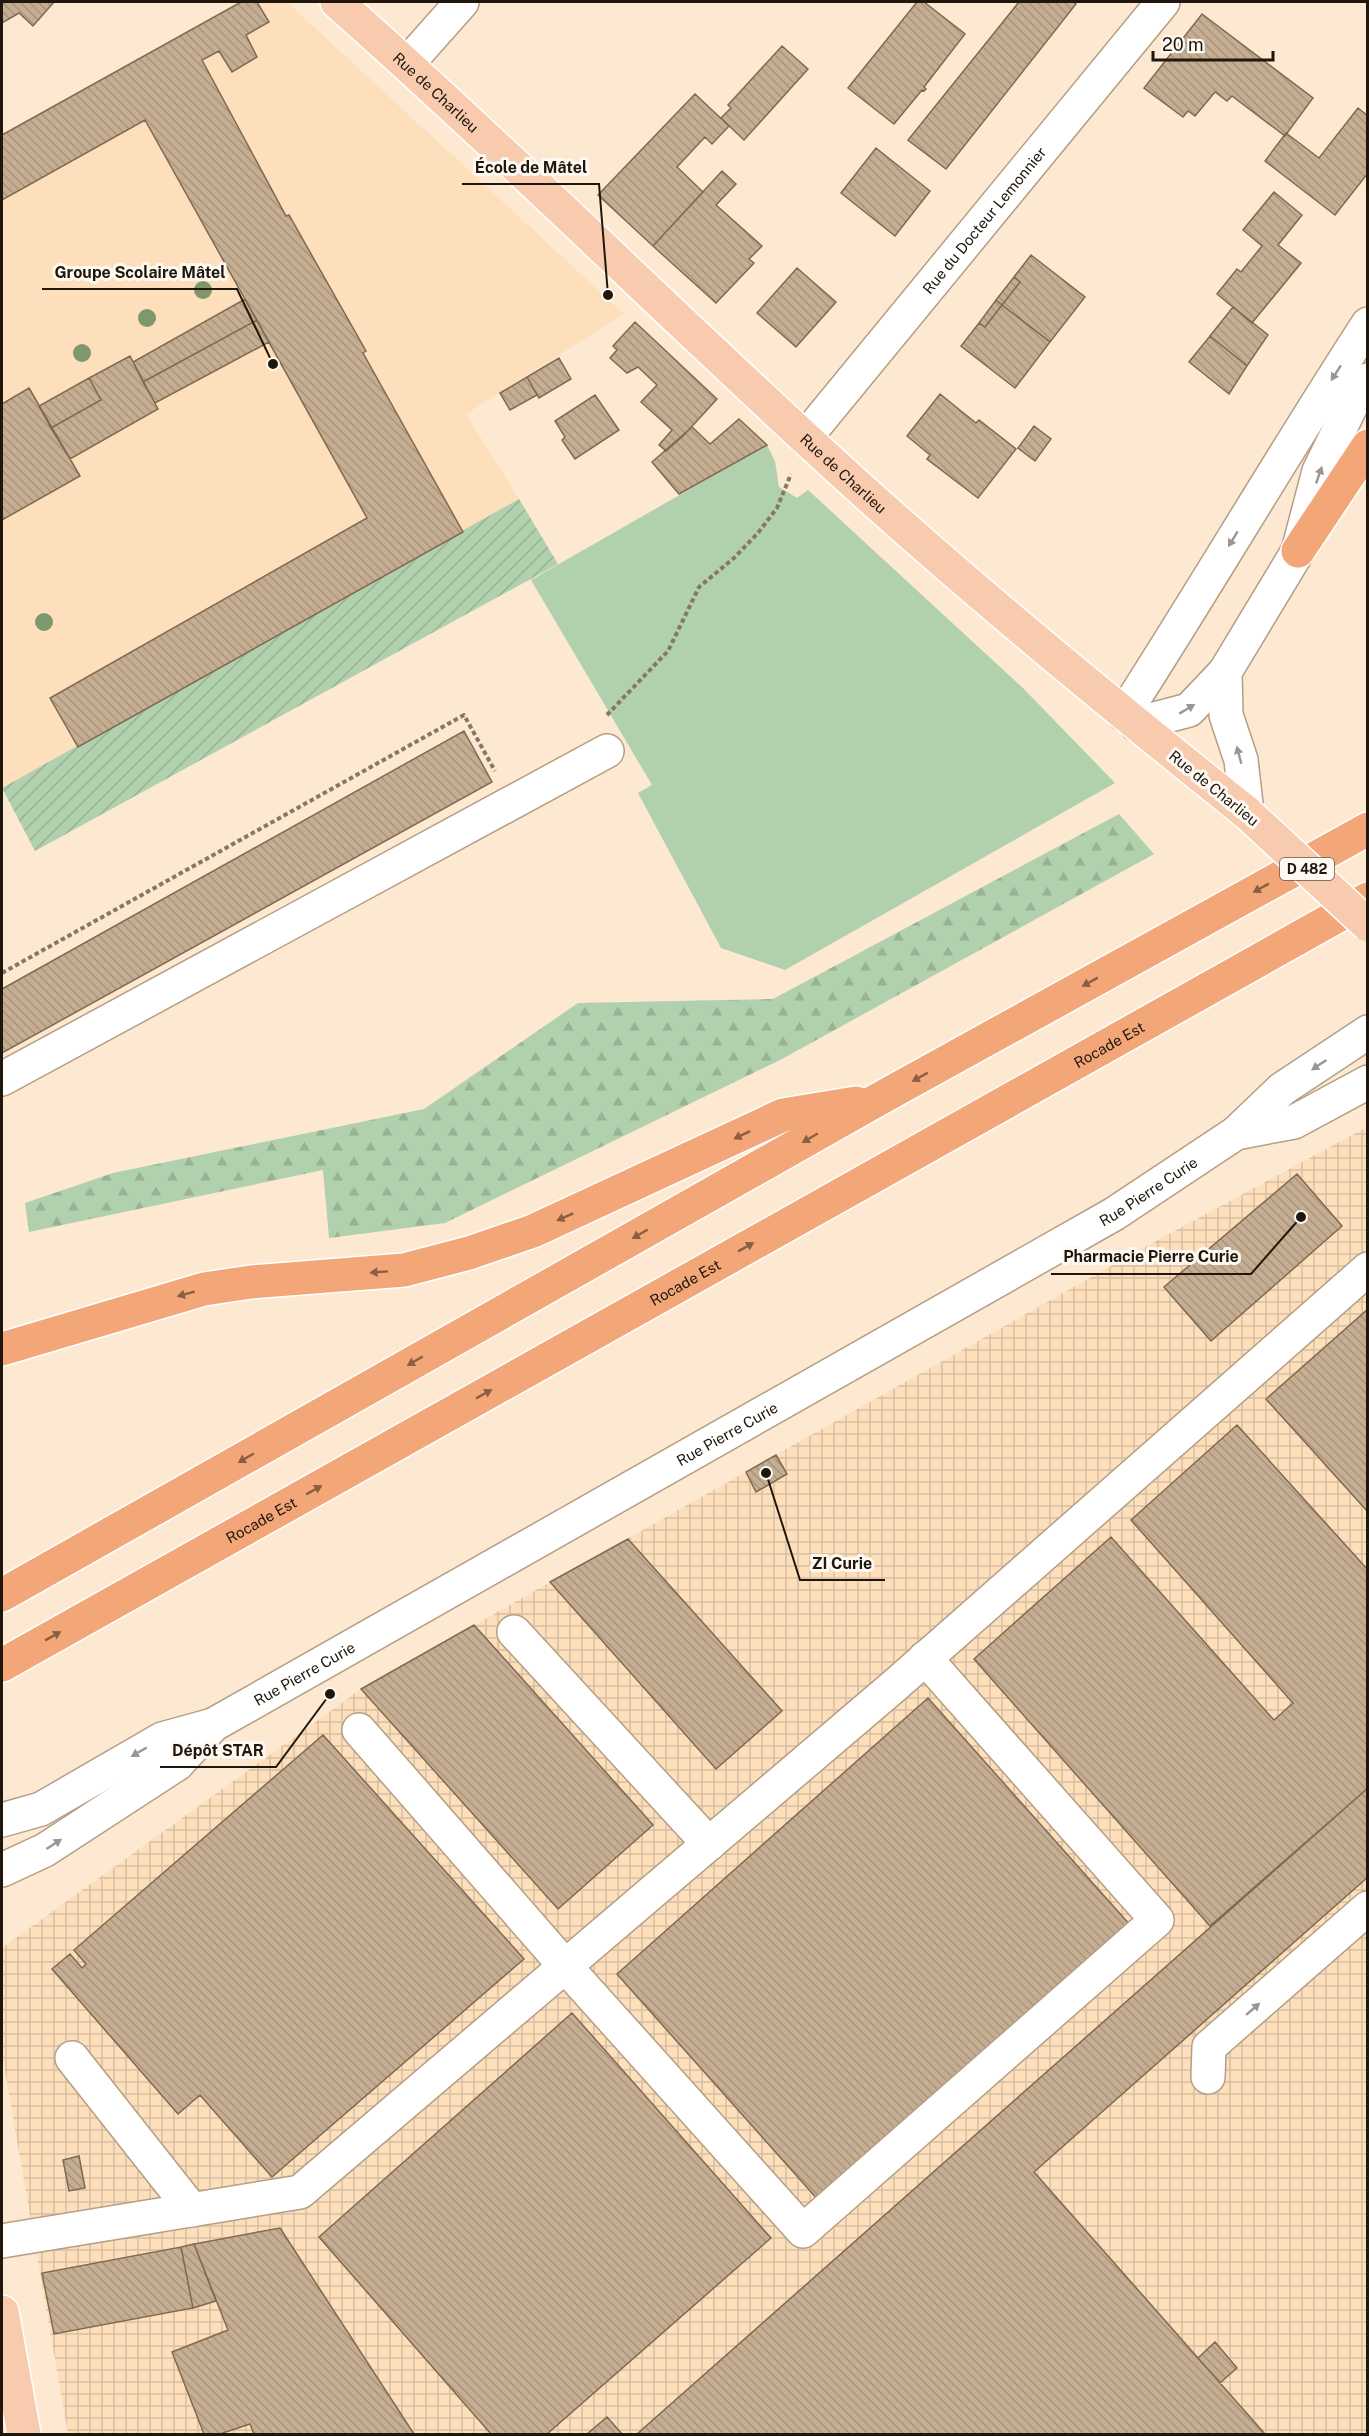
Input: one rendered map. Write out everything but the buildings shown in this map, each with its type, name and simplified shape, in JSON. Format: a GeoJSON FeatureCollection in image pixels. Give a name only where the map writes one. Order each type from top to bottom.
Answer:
{"type":"FeatureCollection","features":[{"type":"Feature","properties":{"kind":"highway"},"geometry":{"type":"LineString","coordinates":[[1298,551],[1368,446]]}},
{"type":"Feature","properties":{"kind":"highway"},"geometry":{"type":"LineString","coordinates":[[2,1595],[879,1099],[1368,829]]}},
{"type":"Feature","properties":{"kind":"highway","name":"Rocade Est"},"geometry":{"type":"LineString","coordinates":[[2,1665],[1368,899]]}},
{"type":"Feature","properties":{"kind":"highway"},"geometry":{"type":"LineString","coordinates":[[2,1349],[204,1289],[296,1278],[404,1270],[469,1253],[533,1232],[783,1115],[879,1099]]}},
{"type":"Feature","properties":{"kind":"highway"},"geometry":{"type":"LineString","coordinates":[[2,1341],[51,1333]]}},
{"type":"Feature","properties":{"kind":"main road","name":"Rue de Charlieu"},"geometry":{"type":"LineString","coordinates":[[337,2],[407,64],[805,438],[1130,719],[1247,813],[1368,925]]}},
{"type":"Feature","properties":{"kind":"main road"},"geometry":{"type":"LineString","coordinates":[[2,2312],[6,2365],[24,2434]]}},
{"type":"Feature","properties":{"kind":"street"},"geometry":{"type":"LineString","coordinates":[[407,64],[462,2]]}},
{"type":"Feature","properties":{"kind":"street","name":"Rue du Docteur Lemonnier"},"geometry":{"type":"LineString","coordinates":[[805,438],[1163,2]]}},
{"type":"Feature","properties":{"kind":"street"},"geometry":{"type":"LineString","coordinates":[[1130,719],[1177,632],[1302,426],[1368,324]]}},
{"type":"Feature","properties":{"kind":"street"},"geometry":{"type":"LineString","coordinates":[[1130,719],[1189,710],[1225,672],[1298,551],[1319,471],[1352,404],[1368,380]]}},
{"type":"Feature","properties":{"kind":"street"},"geometry":{"type":"LineString","coordinates":[[1225,672],[1226,715],[1241,760],[1247,813]]}},
{"type":"Feature","properties":{"kind":"street"},"geometry":{"type":"LineString","coordinates":[[2,1080],[607,750]]}},
{"type":"Feature","properties":{"kind":"street","name":"Rue Pierre Curie"},"geometry":{"type":"LineString","coordinates":[[2,1820],[41,1809],[162,1739],[213,1725],[1114,1214],[1236,1133],[1282,1089],[1368,1032]]}},
{"type":"Feature","properties":{"kind":"street","name":"Rue Pierre Curie"},"geometry":{"type":"LineString","coordinates":[[1236,1133],[1294,1122],[1368,1082]]}},
{"type":"Feature","properties":{"kind":"street"},"geometry":{"type":"LineString","coordinates":[[2,2241],[300,2192],[925,1658],[1368,1269]]}},
{"type":"Feature","properties":{"kind":"street"},"geometry":{"type":"LineString","coordinates":[[514,1632],[709,1844]]}},
{"type":"Feature","properties":{"kind":"street"},"geometry":{"type":"LineString","coordinates":[[359,1730],[565,1966],[803,2231],[1157,1920],[925,1658]]}},
{"type":"Feature","properties":{"kind":"street","name":"Rue Pierre Curie"},"geometry":{"type":"LineString","coordinates":[[2,1870],[45,1850],[177,1764],[213,1725]]}},
{"type":"Feature","properties":{"kind":"street"},"geometry":{"type":"LineString","coordinates":[[1208,2077],[1209,2047],[1368,1908]]}},
{"type":"Feature","properties":{"kind":"street"},"geometry":{"type":"LineString","coordinates":[[72,2058],[192,2210]]}},
{"type":"Feature","properties":{"kind":"path"},"geometry":{"type":"LineString","coordinates":[[607,750],[599,733],[601,724],[608,713],[668,651],[699,586],[734,558],[758,533],[777,508],[805,438]]}},
{"type":"Feature","properties":{"kind":"path"},"geometry":{"type":"LineString","coordinates":[[2,973],[464,715],[512,800]]}},
{"type":"Feature","properties":{"kind":"shaded area"},"geometry":{"type":"Polygon","coordinates":[[[241,2],[287,2],[624,314],[466,414],[519,499],[2,788],[2,135],[241,2]]]}},
{"type":"Feature","properties":{"kind":"shaded area"},"geometry":{"type":"Polygon","coordinates":[[[1367,1127],[1367,2434],[68,2434],[2,2054],[2,1948],[361,1689],[1134,1253],[1367,1127]]]}},
{"type":"Feature","properties":{"kind":"green space"},"geometry":{"type":"Polygon","coordinates":[[[767,445],[775,461],[779,487],[797,498],[808,490],[1023,688],[1115,783],[785,970],[721,948],[638,793],[652,785],[531,580],[767,445]]]}},
{"type":"Feature","properties":{"kind":"green space"},"geometry":{"type":"Polygon","coordinates":[[[519,499],[558,564],[35,851],[2,788],[519,499]]]}},
{"type":"Feature","properties":{"kind":"green space"},"geometry":{"type":"Polygon","coordinates":[[[1119,814],[1154,854],[782,1059],[445,1223],[329,1238],[323,1170],[29,1232],[25,1203],[113,1173],[424,1109],[578,1003],[773,999],[1119,814]]]}},
{"type":"Feature","properties":{"kind":"place","name":"École de Mâtel"},"geometry":{"type":"Point","coordinates":[608,295]}},
{"type":"Feature","properties":{"kind":"place","name":"Groupe Scolaire Mâtel"},"geometry":{"type":"Point","coordinates":[273,364]}},
{"type":"Feature","properties":{"kind":"place","name":"Pharmacie Pierre Curie"},"geometry":{"type":"Point","coordinates":[1301,1217]}},
{"type":"Feature","properties":{"kind":"place","name":"ZI Curie"},"geometry":{"type":"Point","coordinates":[766,1473]}},
{"type":"Feature","properties":{"kind":"place","name":"Dépôt STAR"},"geometry":{"type":"Point","coordinates":[330,1694]}}]}
